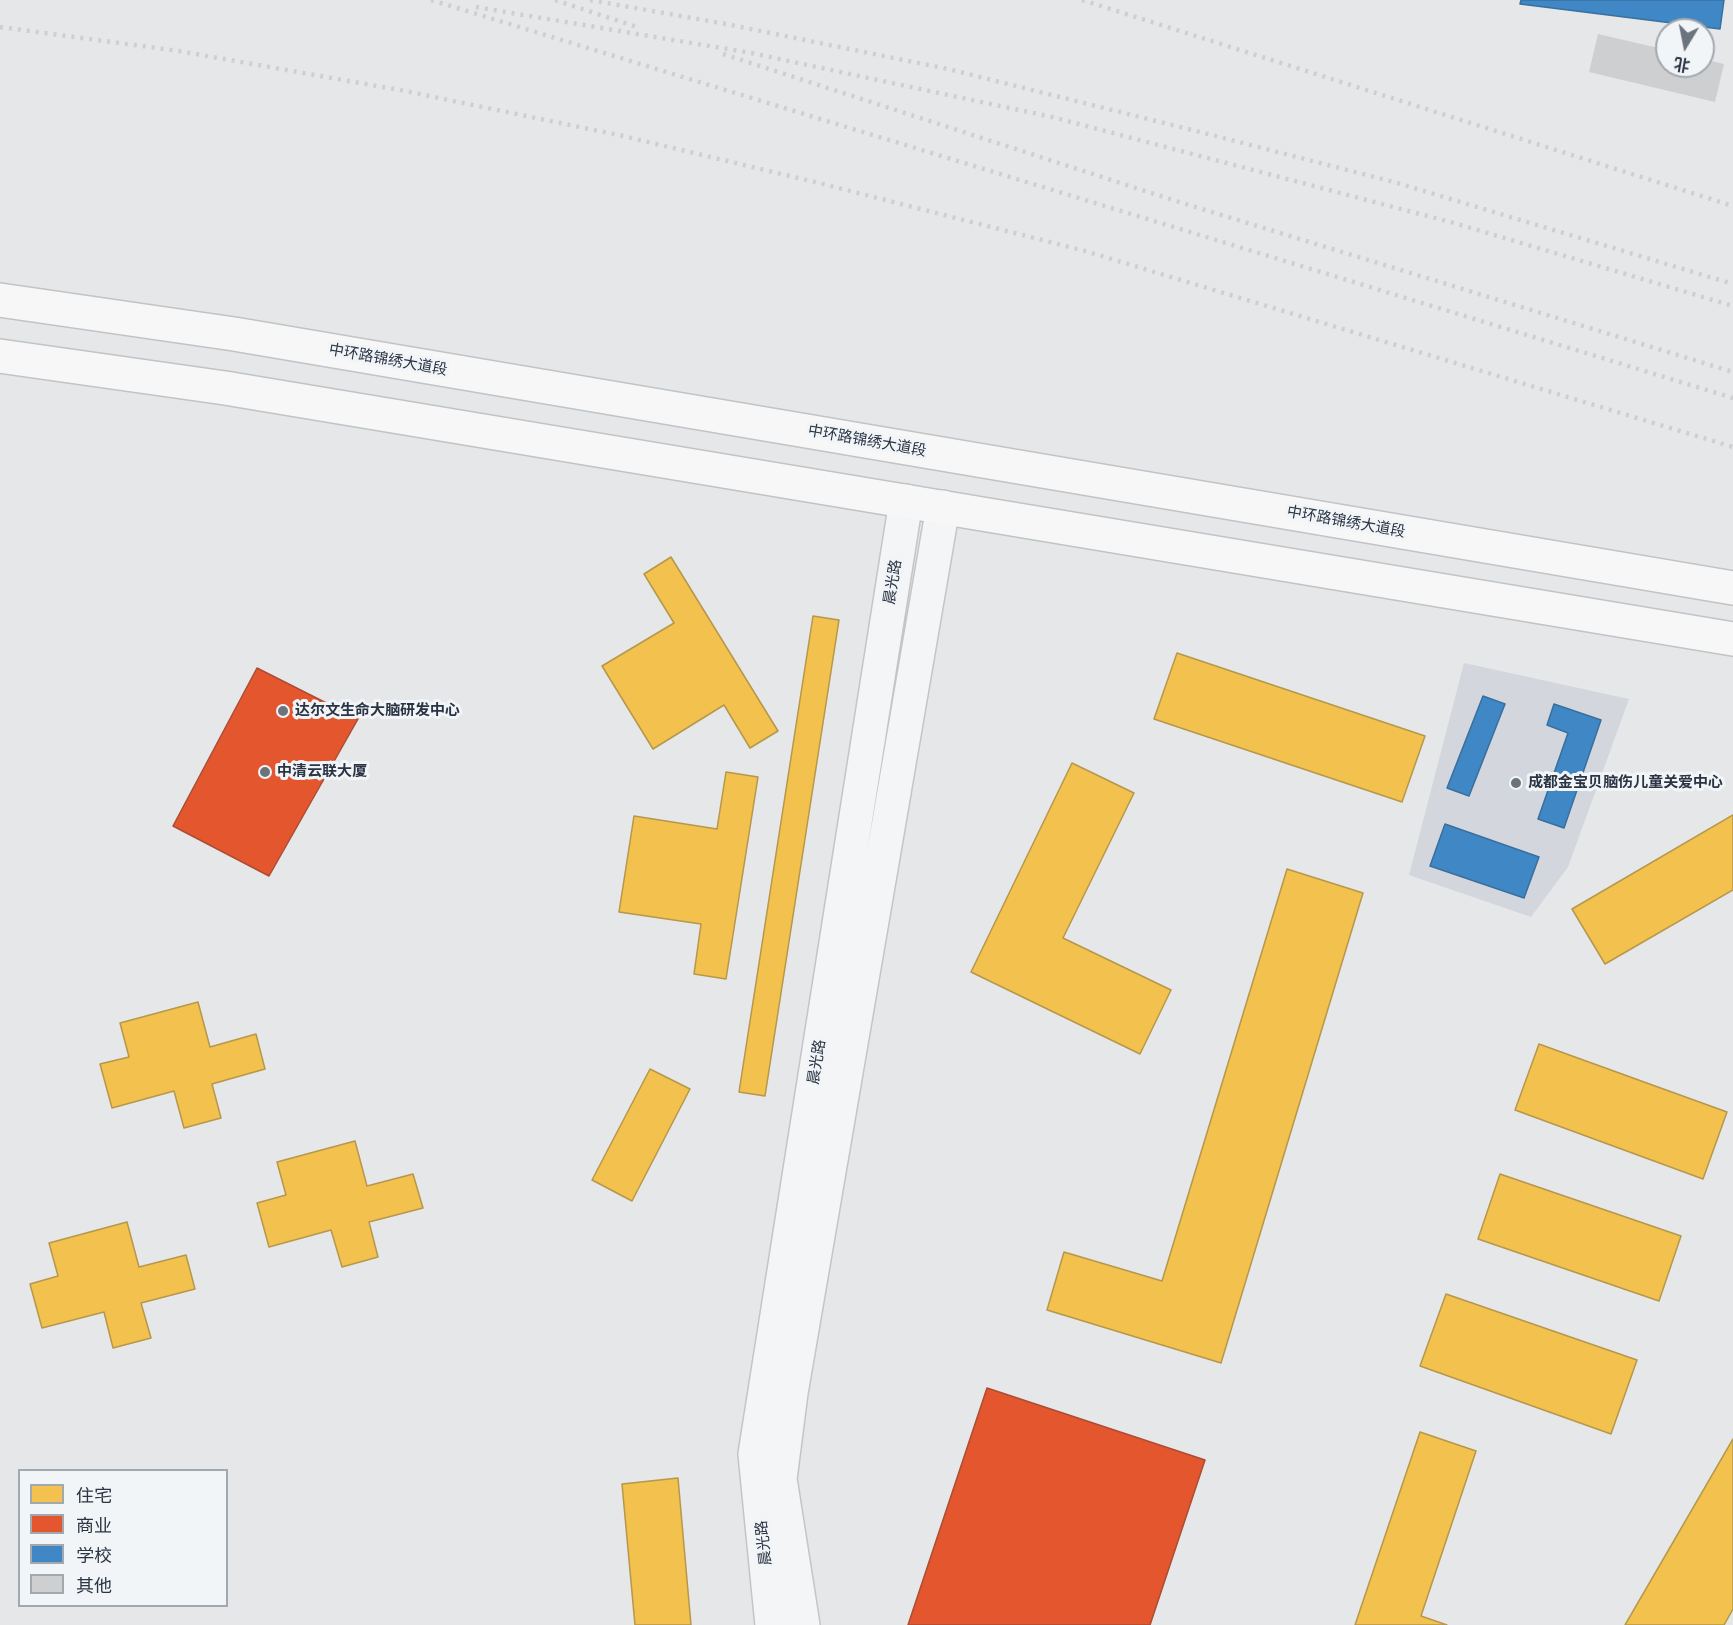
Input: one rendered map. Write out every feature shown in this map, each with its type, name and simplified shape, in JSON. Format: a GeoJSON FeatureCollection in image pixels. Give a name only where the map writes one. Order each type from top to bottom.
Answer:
{"type":"FeatureCollection","features":[{"type":"Feature","properties":{"kind":"main road","name":"中环路锦绣大道段"},"geometry":{"type":"LineString","coordinates":[[0,300],[246,336],[1733,588]]}},
{"type":"Feature","properties":{"kind":"main road"},"geometry":{"type":"LineString","coordinates":[[0,357],[225,388],[1733,639]]}},
{"type":"Feature","properties":{"kind":"street","name":"晨光路"},"geometry":{"type":"LineString","coordinates":[[772,1625],[755,1454],[906,501]]}},
{"type":"Feature","properties":{"kind":"street","name":"晨光路"},"geometry":{"type":"LineString","coordinates":[[803,1625],[780,1479],[781,1468],[791,1393],[943,507]]}},
{"type":"Feature","properties":{"kind":"shaded area","name":"成都金宝贝脑伤儿童关爱中心"},"geometry":{"type":"Polygon","coordinates":[[[1464,663],[1629,699],[1568,867],[1531,917],[1409,875],[1464,663]]]}},
{"type":"Feature","properties":{"kind":"building: 住宅"},"geometry":{"type":"Polygon","coordinates":[[[671,557],[778,731],[750,748],[724,705],[653,749],[602,666],[674,623],[644,574],[671,557]]]}},
{"type":"Feature","properties":{"kind":"building: 住宅"},"geometry":{"type":"Polygon","coordinates":[[[813,616],[839,620],[765,1096],[739,1092],[813,616]]]}},
{"type":"Feature","properties":{"kind":"building: 住宅"},"geometry":{"type":"Polygon","coordinates":[[[1177,653],[1425,736],[1402,802],[1154,719],[1177,653]]]}},
{"type":"Feature","properties":{"kind":"building: 住宅"},"geometry":{"type":"Polygon","coordinates":[[[1072,763],[1134,793],[1063,938],[1171,990],[1140,1054],[971,972],[1072,763]]]}},
{"type":"Feature","properties":{"kind":"building: 住宅"},"geometry":{"type":"Polygon","coordinates":[[[726,772],[758,777],[726,979],[694,974],[701,924],[619,912],[634,816],[717,829],[726,772]]]}},
{"type":"Feature","properties":{"kind":"building: 住宅"},"geometry":{"type":"Polygon","coordinates":[[[1733,815],[1733,890],[1605,964],[1572,909],[1733,815]]]}},
{"type":"Feature","properties":{"kind":"building: 住宅"},"geometry":{"type":"Polygon","coordinates":[[[1287,869],[1363,893],[1221,1363],[1047,1310],[1064,1252],[1162,1281],[1287,869]]]}},
{"type":"Feature","properties":{"kind":"building: 住宅"},"geometry":{"type":"Polygon","coordinates":[[[198,1002],[210,1047],[256,1034],[265,1069],[212,1084],[221,1118],[184,1128],[174,1091],[112,1108],[100,1064],[129,1057],[120,1023],[198,1002]]]}},
{"type":"Feature","properties":{"kind":"building: 住宅"},"geometry":{"type":"Polygon","coordinates":[[[1539,1044],[1727,1112],[1703,1179],[1515,1110],[1539,1044]]]}},
{"type":"Feature","properties":{"kind":"building: 住宅"},"geometry":{"type":"Polygon","coordinates":[[[650,1069],[690,1089],[632,1201],[592,1180],[650,1069]]]}},
{"type":"Feature","properties":{"kind":"building: 住宅"},"geometry":{"type":"Polygon","coordinates":[[[355,1141],[367,1186],[413,1174],[423,1208],[369,1222],[378,1257],[342,1267],[331,1230],[269,1247],[257,1203],[286,1195],[277,1162],[355,1141]]]}},
{"type":"Feature","properties":{"kind":"building: 住宅"},"geometry":{"type":"Polygon","coordinates":[[[1500,1174],[1681,1236],[1659,1301],[1478,1239],[1500,1174]]]}},
{"type":"Feature","properties":{"kind":"building: 住宅"},"geometry":{"type":"Polygon","coordinates":[[[127,1222],[139,1267],[186,1255],[195,1289],[141,1303],[151,1338],[113,1348],[104,1312],[42,1328],[30,1284],[58,1276],[49,1243],[127,1222]]]}},
{"type":"Feature","properties":{"kind":"building: 住宅"},"geometry":{"type":"Polygon","coordinates":[[[1446,1294],[1637,1360],[1611,1434],[1420,1366],[1446,1294]]]}},
{"type":"Feature","properties":{"kind":"building: 住宅"},"geometry":{"type":"Polygon","coordinates":[[[1420,1432],[1476,1451],[1421,1616],[1447,1625],[1355,1625],[1420,1432]]]}},
{"type":"Feature","properties":{"kind":"building: 住宅"},"geometry":{"type":"Polygon","coordinates":[[[1733,1439],[1733,1609],[1724,1625],[1625,1625],[1733,1439]]]}},
{"type":"Feature","properties":{"kind":"building: 住宅"},"geometry":{"type":"Polygon","coordinates":[[[678,1478],[691,1625],[635,1625],[622,1484],[678,1478]]]}},
{"type":"Feature","properties":{"kind":"building: 商业","name":"中清云联大厦"},"geometry":{"type":"Polygon","coordinates":[[[257,668],[358,719],[269,876],[173,826],[257,668]]]}},
{"type":"Feature","properties":{"kind":"building: 商业"},"geometry":{"type":"Polygon","coordinates":[[[987,1388],[1205,1460],[1150,1625],[908,1625],[987,1388]]]}},
{"type":"Feature","properties":{"kind":"building: 学校"},"geometry":{"type":"Polygon","coordinates":[[[1521,0],[1724,0],[1720,29],[1715,28],[1715,18],[1655,18],[1655,21],[1520,4],[1521,0]]]}},
{"type":"Feature","properties":{"kind":"building: 学校"},"geometry":{"type":"Polygon","coordinates":[[[1483,696],[1505,704],[1469,796],[1447,788],[1483,696]]]}},
{"type":"Feature","properties":{"kind":"building: 学校"},"geometry":{"type":"Polygon","coordinates":[[[1554,704],[1601,720],[1564,828],[1538,819],[1568,733],[1547,725],[1554,704]]]}},
{"type":"Feature","properties":{"kind":"building: 学校"},"geometry":{"type":"Polygon","coordinates":[[[1445,824],[1539,857],[1524,898],[1430,866],[1445,824]]]}},
{"type":"Feature","properties":{"kind":"building: 其他"},"geometry":{"type":"Polygon","coordinates":[[[1598,34],[1655,47],[1655,78],[1715,78],[1715,62],[1724,64],[1715,102],[1589,72],[1598,34]]]}},
{"type":"Feature","properties":{"kind":"railway"},"geometry":{"type":"LineString","coordinates":[[431,0],[1733,398]]}},
{"type":"Feature","properties":{"kind":"railway"},"geometry":{"type":"LineString","coordinates":[[555,0],[637,27]]}},
{"type":"Feature","properties":{"kind":"railway"},"geometry":{"type":"LineString","coordinates":[[590,0],[726,24],[948,69],[1394,182],[1733,284]]}},
{"type":"Feature","properties":{"kind":"railway"},"geometry":{"type":"LineString","coordinates":[[1082,0],[1733,206]]}},
{"type":"Feature","properties":{"kind":"railway"},"geometry":{"type":"LineString","coordinates":[[476,7],[751,53],[1052,117],[1454,223],[1733,306]]}},
{"type":"Feature","properties":{"kind":"railway"},"geometry":{"type":"LineString","coordinates":[[0,27],[179,51],[405,91],[623,136],[819,183],[1085,251],[1733,447]]}},
{"type":"Feature","properties":{"kind":"railway"},"geometry":{"type":"LineString","coordinates":[[723,54],[1176,201],[1733,372]]}},
{"type":"Feature","properties":{"kind":"place","name":"达尔文生命大脑研发中心"},"geometry":{"type":"Point","coordinates":[283,711]}},
{"type":"Feature","properties":{"kind":"place","name":"中清云联大厦"},"geometry":{"type":"Point","coordinates":[265,772]}},
{"type":"Feature","properties":{"kind":"place","name":"成都金宝贝脑伤儿童关爱中心"},"geometry":{"type":"Point","coordinates":[1516,783]}}]}
